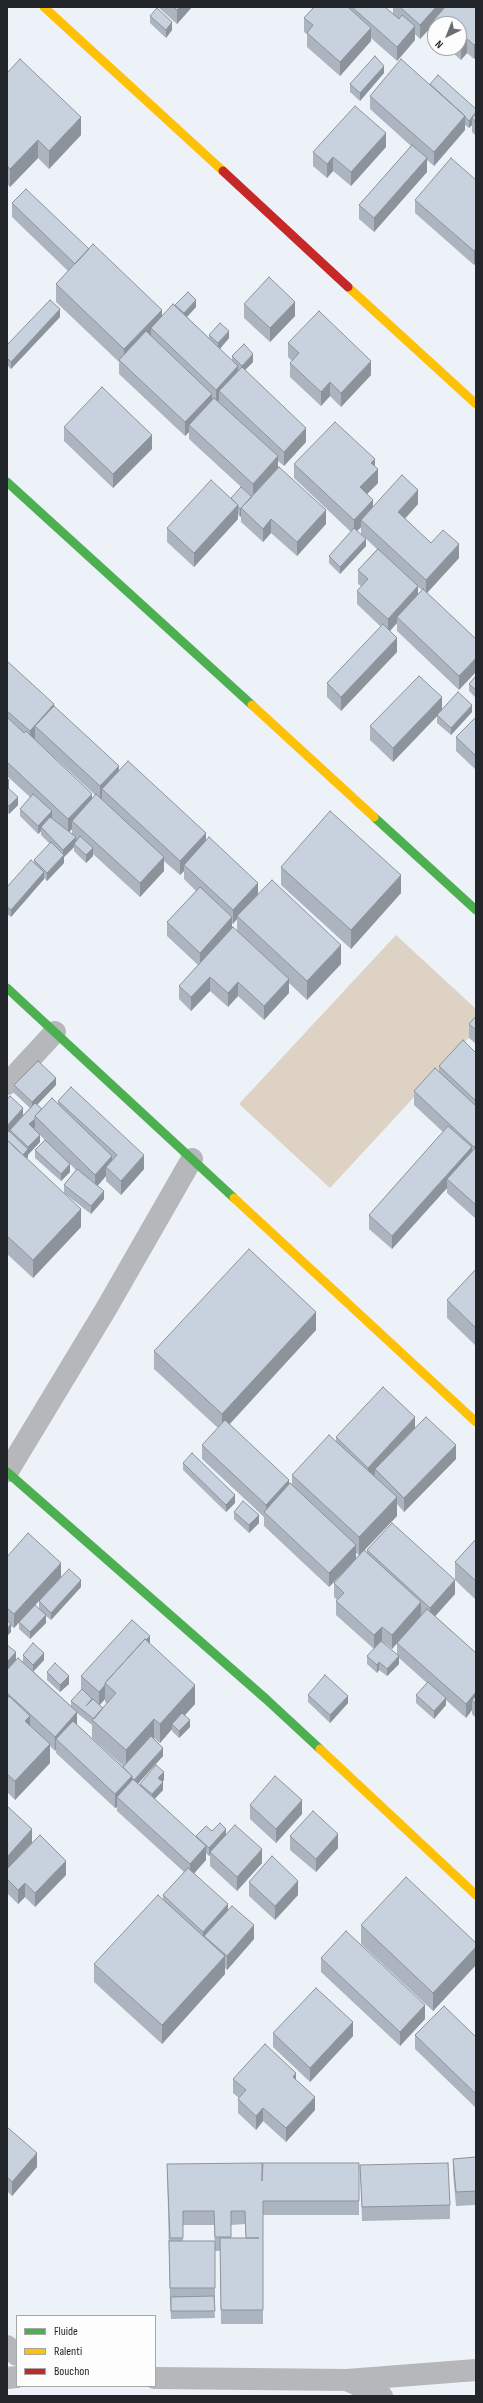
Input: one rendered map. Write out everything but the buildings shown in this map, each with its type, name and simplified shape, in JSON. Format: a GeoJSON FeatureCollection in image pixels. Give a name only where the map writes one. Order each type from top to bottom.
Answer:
{"type":"FeatureCollection","features":[{"type":"Feature","properties":{"kind":"street"},"geometry":{"type":"LineString","coordinates":[[44,7],[476,404]]}},
{"type":"Feature","properties":{"kind":"street"},"geometry":{"type":"LineString","coordinates":[[7,482],[476,910]]}},
{"type":"Feature","properties":{"kind":"street"},"geometry":{"type":"LineString","coordinates":[[7,988],[476,1422]]}},
{"type":"Feature","properties":{"kind":"street"},"geometry":{"type":"LineString","coordinates":[[7,1084],[55,1032]]}},
{"type":"Feature","properties":{"kind":"street"},"geometry":{"type":"LineString","coordinates":[[192,1159],[106,1309],[8,1471],[266,1699],[476,1895]]}},
{"type":"Feature","properties":{"kind":"street"},"geometry":{"type":"LineString","coordinates":[[7,2346],[16,2354]]}},
{"type":"Feature","properties":{"kind":"street"},"geometry":{"type":"LineString","coordinates":[[156,2378],[347,2380],[476,2370]]}},
{"type":"Feature","properties":{"kind":"street"},"geometry":{"type":"LineString","coordinates":[[347,2380],[382,2396]]}},
{"type":"Feature","properties":{"kind":"shaded area"},"geometry":{"type":"Polygon","coordinates":[[[396,935],[476,1009],[476,1030],[330,1188],[239,1104],[396,935]]]}},
{"type":"Feature","properties":{"kind":"traffic: fast"},"geometry":{"type":"LineString","coordinates":[[7,482],[252,705]]}},
{"type":"Feature","properties":{"kind":"traffic: fast"},"geometry":{"type":"LineString","coordinates":[[374,817],[476,910]]}},
{"type":"Feature","properties":{"kind":"traffic: fast"},"geometry":{"type":"LineString","coordinates":[[7,988],[234,1198]]}},
{"type":"Feature","properties":{"kind":"traffic: fast"},"geometry":{"type":"LineString","coordinates":[[7,1472],[266,1699],[320,1749]]}},
{"type":"Feature","properties":{"kind":"traffic: slow"},"geometry":{"type":"LineString","coordinates":[[44,7],[223,171]]}},
{"type":"Feature","properties":{"kind":"traffic: slow"},"geometry":{"type":"LineString","coordinates":[[348,287],[476,404]]}},
{"type":"Feature","properties":{"kind":"traffic: slow"},"geometry":{"type":"LineString","coordinates":[[252,705],[374,817]]}},
{"type":"Feature","properties":{"kind":"traffic: slow"},"geometry":{"type":"LineString","coordinates":[[234,1198],[476,1422]]}},
{"type":"Feature","properties":{"kind":"traffic: slow"},"geometry":{"type":"LineString","coordinates":[[320,1749],[476,1895]]}},
{"type":"Feature","properties":{"kind":"traffic: jam"},"geometry":{"type":"LineString","coordinates":[[223,171],[348,287]]}}]}
